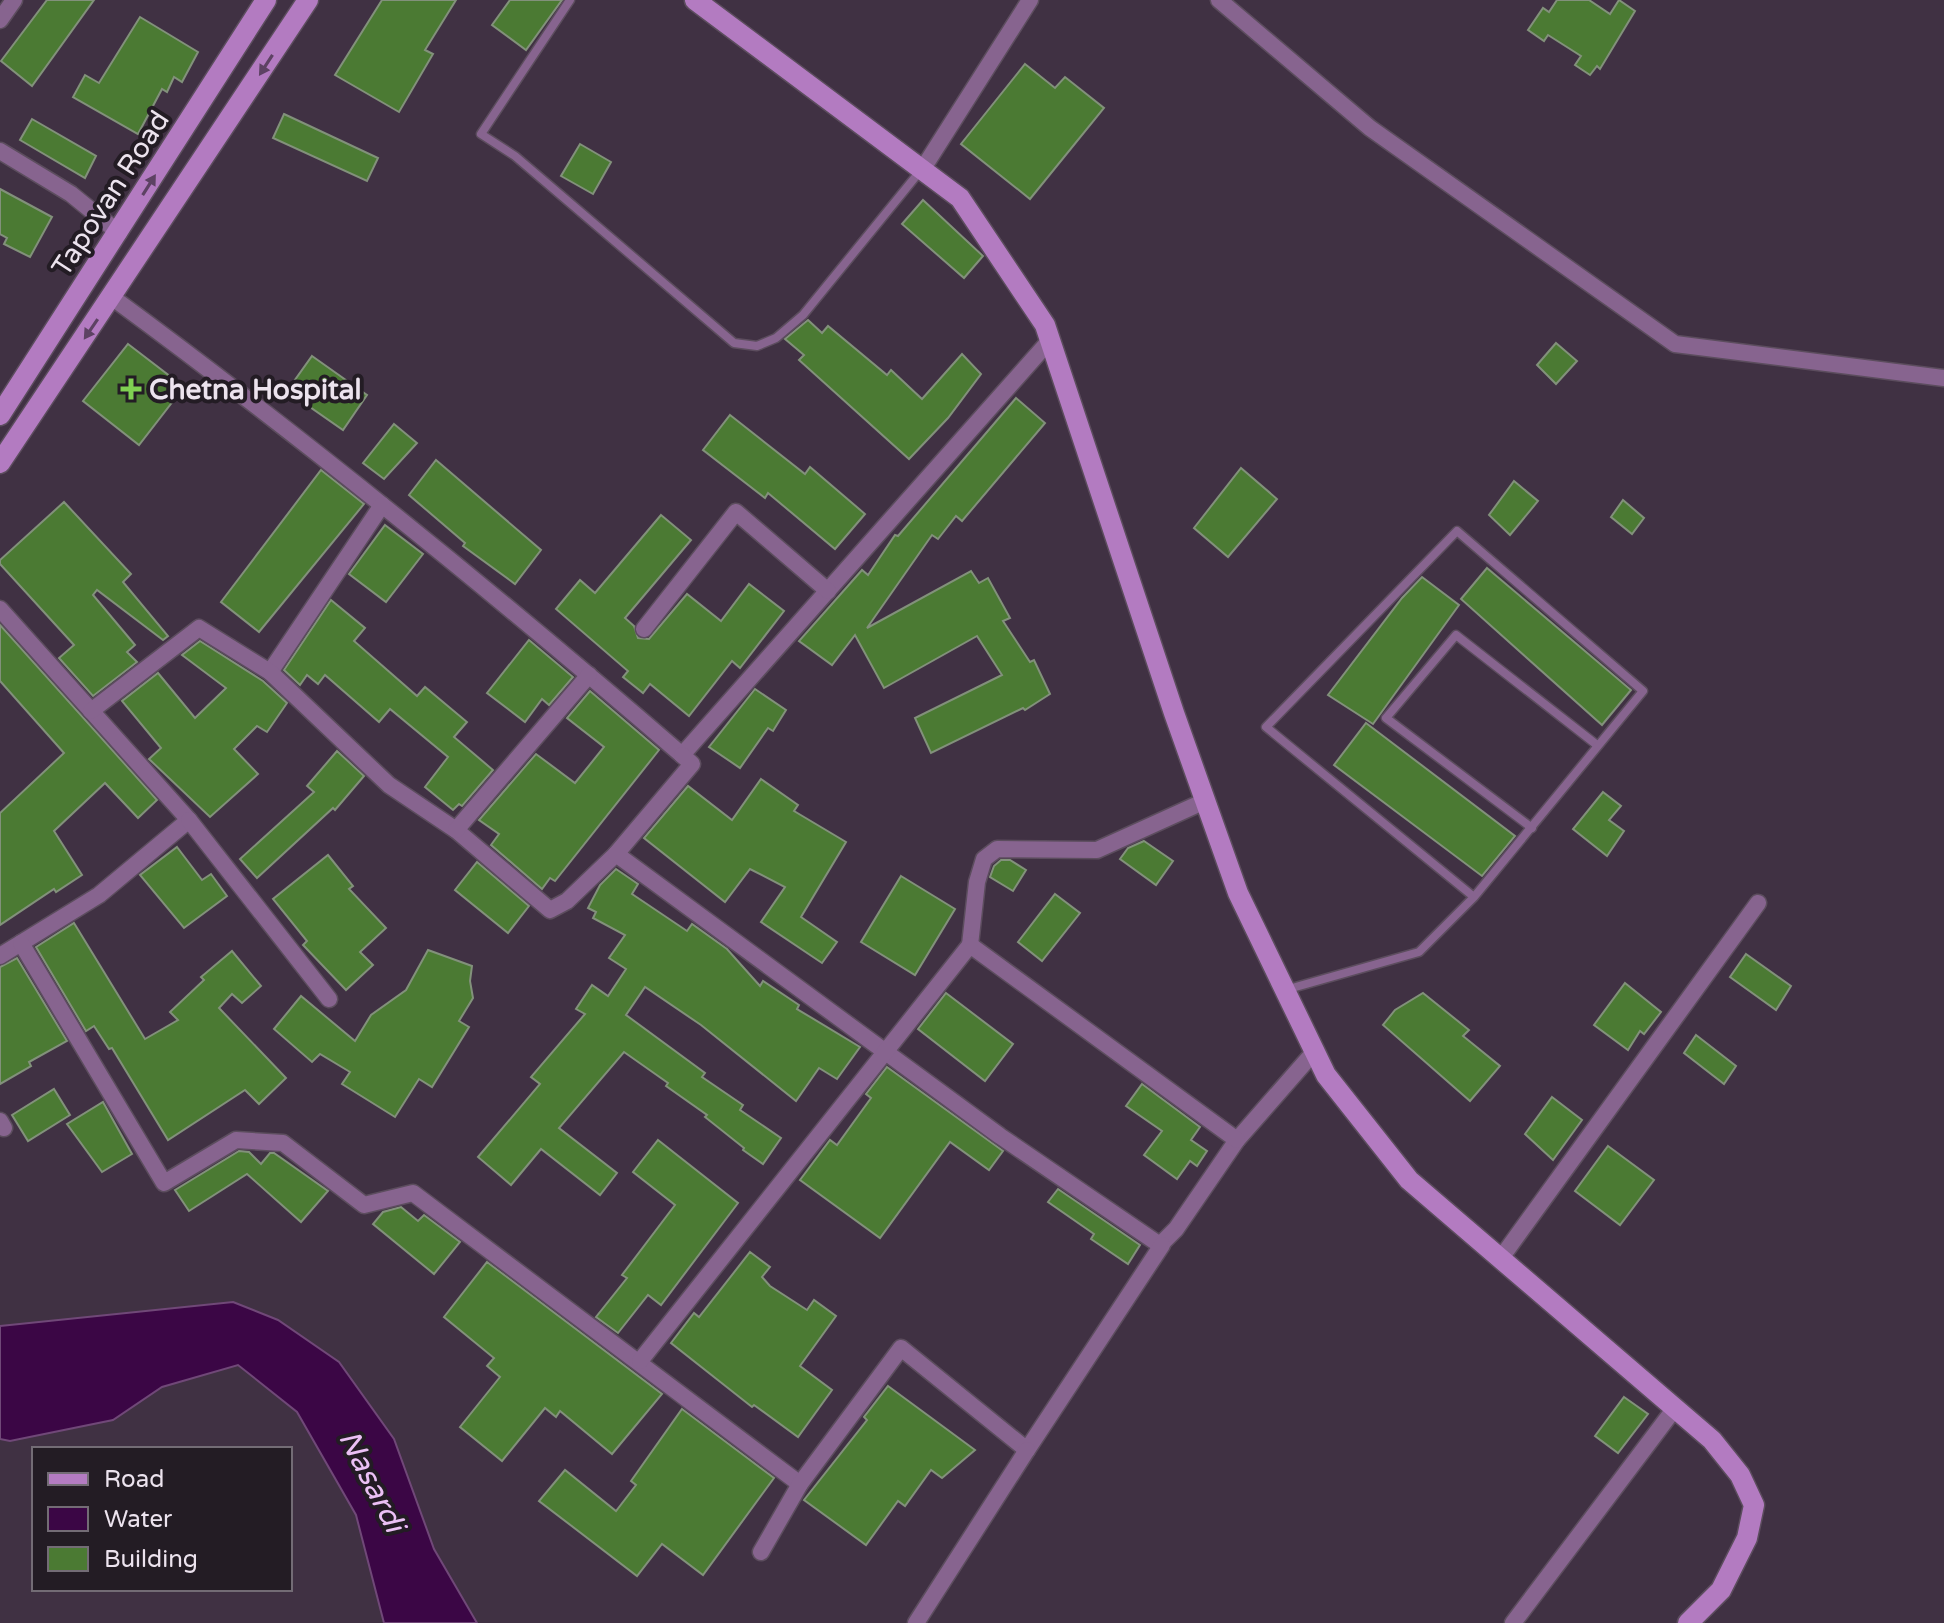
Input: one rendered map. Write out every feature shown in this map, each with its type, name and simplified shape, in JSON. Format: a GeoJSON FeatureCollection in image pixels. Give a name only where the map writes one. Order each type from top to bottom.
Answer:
{"type":"FeatureCollection","features":[{"type":"Feature","properties":{"kind":"street"},"geometry":{"type":"LineString","coordinates":[[0,20],[14,0]]}},
{"type":"Feature","properties":{"kind":"street","name":"Tapovan Road"},"geometry":{"type":"LineString","coordinates":[[0,415],[266,0]]}},
{"type":"Feature","properties":{"kind":"street"},"geometry":{"type":"LineString","coordinates":[[0,463],[113,298],[308,0]]}},
{"type":"Feature","properties":{"kind":"street"},"geometry":{"type":"LineString","coordinates":[[695,0],[960,198],[1045,325],[1238,893],[1326,1075],[1409,1180],[1712,1440],[1740,1475],[1754,1505],[1747,1538],[1721,1590],[1688,1623]]}},
{"type":"Feature","properties":{"kind":"street"},"geometry":{"type":"LineString","coordinates":[[922,170],[1030,0]]}},
{"type":"Feature","properties":{"kind":"street"},"geometry":{"type":"LineString","coordinates":[[1219,0],[1370,128],[1675,344],[1944,378]]}},
{"type":"Feature","properties":{"kind":"street"},"geometry":{"type":"LineString","coordinates":[[0,151],[71,194],[119,233]]}},
{"type":"Feature","properties":{"kind":"street"},"geometry":{"type":"LineString","coordinates":[[91,711],[199,628],[270,672],[389,785],[456,830],[550,910],[567,901],[616,854],[692,764],[382,505],[238,390],[113,298]]}},
{"type":"Feature","properties":{"kind":"street"},"geometry":{"type":"LineString","coordinates":[[682,755],[1051,339]]}},
{"type":"Feature","properties":{"kind":"street"},"geometry":{"type":"LineString","coordinates":[[270,672],[382,505]]}},
{"type":"Feature","properties":{"kind":"street"},"geometry":{"type":"LineString","coordinates":[[644,629],[736,512],[828,591]]}},
{"type":"Feature","properties":{"kind":"street"},"geometry":{"type":"LineString","coordinates":[[0,609],[189,820],[329,999]]}},
{"type":"Feature","properties":{"kind":"street"},"geometry":{"type":"LineString","coordinates":[[456,830],[589,675]]}},
{"type":"Feature","properties":{"kind":"street"},"geometry":{"type":"LineString","coordinates":[[640,1361],[970,945],[977,882],[984,859],[997,849],[1097,850],[1205,801]]}},
{"type":"Feature","properties":{"kind":"street"},"geometry":{"type":"LineString","coordinates":[[0,956],[99,895],[189,820]]}},
{"type":"Feature","properties":{"kind":"street"},"geometry":{"type":"LineString","coordinates":[[616,854],[1117,1219],[1162,1245]]}},
{"type":"Feature","properties":{"kind":"street"},"geometry":{"type":"LineString","coordinates":[[1501,1258],[1758,903]]}},
{"type":"Feature","properties":{"kind":"street"},"geometry":{"type":"LineString","coordinates":[[21,943],[164,1183],[236,1140],[283,1143],[364,1205],[413,1193],[800,1484]]}},
{"type":"Feature","properties":{"kind":"street"},"geometry":{"type":"LineString","coordinates":[[970,945],[1237,1140]]}},
{"type":"Feature","properties":{"kind":"street"},"geometry":{"type":"LineString","coordinates":[[916,1623],[1162,1245],[1237,1140],[1314,1052]]}},
{"type":"Feature","properties":{"kind":"street"},"geometry":{"type":"LineString","coordinates":[[761,1552],[800,1484],[901,1348],[1027,1450]]}},
{"type":"Feature","properties":{"kind":"street"},"geometry":{"type":"LineString","coordinates":[[1513,1623],[1675,1408]]}},
{"type":"Feature","properties":{"kind":"lane"},"geometry":{"type":"LineString","coordinates":[[570,0],[481,134],[515,156],[734,343],[757,346],[776,338],[803,315],[922,170]]}},
{"type":"Feature","properties":{"kind":"lane"},"geometry":{"type":"LineString","coordinates":[[1285,990],[1419,952],[1474,897],[1643,691],[1457,531],[1266,727],[1474,897]]}},
{"type":"Feature","properties":{"kind":"lane"},"geometry":{"type":"LineString","coordinates":[[1532,828],[1386,718],[1456,635],[1597,745]]}},
{"type":"Feature","properties":{"kind":"water","name":"Nasardi"},"geometry":{"type":"Polygon","coordinates":[[[233,1302],[278,1320],[339,1362],[394,1439],[434,1549],[477,1623],[384,1623],[356,1515],[297,1412],[238,1365],[162,1387],[113,1420],[10,1441],[0,1439],[0,1326],[233,1302]]]}},
{"type":"Feature","properties":{"kind":"building"},"geometry":{"type":"Polygon","coordinates":[[[47,0],[94,0],[32,86],[1,61],[47,0]]]}},
{"type":"Feature","properties":{"kind":"building"},"geometry":{"type":"Polygon","coordinates":[[[382,0],[456,0],[425,50],[433,54],[399,112],[335,75],[382,0]]]}},
{"type":"Feature","properties":{"kind":"building"},"geometry":{"type":"Polygon","coordinates":[[[510,0],[562,0],[526,50],[492,25],[510,0]]]}},
{"type":"Feature","properties":{"kind":"building"},"geometry":{"type":"Polygon","coordinates":[[[1557,0],[1589,0],[1610,14],[1619,0],[1635,11],[1600,69],[1597,66],[1590,75],[1575,65],[1581,56],[1548,35],[1544,41],[1528,30],[1543,8],[1549,12],[1557,0]]]}},
{"type":"Feature","properties":{"kind":"building"},"geometry":{"type":"Polygon","coordinates":[[[140,17],[198,52],[182,82],[174,77],[167,92],[162,89],[138,134],[73,97],[85,75],[99,83],[140,17]]]}},
{"type":"Feature","properties":{"kind":"building"},"geometry":{"type":"Polygon","coordinates":[[[1025,64],[1055,88],[1065,77],[1104,108],[1030,199],[961,144],[1025,64]]]}},
{"type":"Feature","properties":{"kind":"building"},"geometry":{"type":"Polygon","coordinates":[[[284,114],[378,158],[367,181],[273,138],[284,114]]]}},
{"type":"Feature","properties":{"kind":"building"},"geometry":{"type":"Polygon","coordinates":[[[32,119],[96,156],[85,178],[20,140],[32,119]]]}},
{"type":"Feature","properties":{"kind":"building"},"geometry":{"type":"Polygon","coordinates":[[[580,144],[611,162],[593,194],[561,176],[580,144]]]}},
{"type":"Feature","properties":{"kind":"building"},"geometry":{"type":"Polygon","coordinates":[[[0,189],[52,217],[30,257],[4,244],[7,238],[0,234],[0,189]]]}},
{"type":"Feature","properties":{"kind":"building"},"geometry":{"type":"Polygon","coordinates":[[[923,200],[983,256],[964,278],[902,224],[923,200]]]}},
{"type":"Feature","properties":{"kind":"building"},"geometry":{"type":"Polygon","coordinates":[[[808,320],[822,333],[828,326],[887,375],[891,370],[922,399],[962,354],[981,374],[948,418],[909,459],[799,360],[804,355],[785,339],[808,320]]]}},
{"type":"Feature","properties":{"kind":"building"},"geometry":{"type":"Polygon","coordinates":[[[1556,343],[1577,361],[1556,384],[1537,365],[1556,343]]]}},
{"type":"Feature","properties":{"kind":"building"},"geometry":{"type":"Polygon","coordinates":[[[128,344],[184,387],[139,445],[83,401],[128,344]]]}},
{"type":"Feature","properties":{"kind":"building"},"geometry":{"type":"Polygon","coordinates":[[[312,356],[367,395],[343,430],[287,391],[312,356]]]}},
{"type":"Feature","properties":{"kind":"building"},"geometry":{"type":"Polygon","coordinates":[[[1016,398],[1045,423],[962,521],[956,516],[938,539],[932,535],[867,628],[971,571],[979,583],[988,578],[1010,618],[1003,621],[1030,662],[1034,660],[1050,694],[1025,710],[1023,708],[931,753],[915,718],[1002,675],[977,636],[884,688],[855,635],[832,665],[799,641],[862,570],[868,575],[895,535],[898,536],[1016,398]]]}},
{"type":"Feature","properties":{"kind":"building"},"geometry":{"type":"Polygon","coordinates":[[[730,415],[805,474],[810,467],[865,514],[835,549],[768,493],[765,498],[703,450],[730,415]]]}},
{"type":"Feature","properties":{"kind":"building"},"geometry":{"type":"Polygon","coordinates":[[[394,424],[417,443],[384,479],[363,463],[394,424]]]}},
{"type":"Feature","properties":{"kind":"building"},"geometry":{"type":"Polygon","coordinates":[[[436,460],[541,550],[515,584],[463,546],[465,543],[409,495],[436,460]]]}},
{"type":"Feature","properties":{"kind":"building"},"geometry":{"type":"Polygon","coordinates":[[[1241,468],[1277,499],[1228,557],[1194,528],[1241,468]]]}},
{"type":"Feature","properties":{"kind":"building"},"geometry":{"type":"Polygon","coordinates":[[[321,470],[364,504],[259,632],[221,602],[321,470]]]}},
{"type":"Feature","properties":{"kind":"building"},"geometry":{"type":"Polygon","coordinates":[[[1514,481],[1538,501],[1510,535],[1489,515],[1514,481]]]}},
{"type":"Feature","properties":{"kind":"building"},"geometry":{"type":"Polygon","coordinates":[[[1623,500],[1644,518],[1632,534],[1611,517],[1623,500]]]}},
{"type":"Feature","properties":{"kind":"building"},"geometry":{"type":"Polygon","coordinates":[[[64,502],[131,574],[123,582],[168,636],[163,640],[97,590],[93,595],[135,645],[127,652],[137,662],[93,696],[59,658],[74,645],[0,564],[0,560],[64,502]]]}},
{"type":"Feature","properties":{"kind":"building"},"geometry":{"type":"Polygon","coordinates":[[[661,515],[691,540],[625,618],[634,626],[638,638],[649,639],[687,594],[721,621],[749,584],[784,611],[740,668],[732,661],[689,716],[650,684],[643,693],[623,677],[628,671],[556,609],[580,580],[595,593],[661,515]]]}},
{"type":"Feature","properties":{"kind":"building"},"geometry":{"type":"Polygon","coordinates":[[[385,525],[423,554],[386,602],[349,574],[385,525]]]}},
{"type":"Feature","properties":{"kind":"building"},"geometry":{"type":"Polygon","coordinates":[[[1487,568],[1631,690],[1602,725],[1461,599],[1487,568]]]}},
{"type":"Feature","properties":{"kind":"building"},"geometry":{"type":"Polygon","coordinates":[[[1422,577],[1459,605],[1373,724],[1328,695],[1402,598],[1422,577]]]}},
{"type":"Feature","properties":{"kind":"building"},"geometry":{"type":"Polygon","coordinates":[[[331,600],[365,628],[354,641],[417,696],[425,687],[467,722],[454,737],[493,770],[462,806],[459,804],[453,810],[425,787],[448,757],[390,709],[379,722],[325,675],[318,684],[307,675],[300,685],[284,670],[331,600]]]}},
{"type":"Feature","properties":{"kind":"building"},"geometry":{"type":"Polygon","coordinates":[[[0,625],[157,800],[138,818],[105,783],[54,831],[82,875],[56,892],[54,889],[0,925],[0,813],[64,753],[0,681],[0,625]]]}},
{"type":"Feature","properties":{"kind":"building"},"geometry":{"type":"Polygon","coordinates":[[[529,640],[573,677],[549,705],[542,699],[525,722],[487,693],[529,640]]]}},
{"type":"Feature","properties":{"kind":"building"},"geometry":{"type":"Polygon","coordinates":[[[200,641],[263,681],[287,703],[267,732],[257,726],[234,749],[258,774],[210,817],[149,759],[161,748],[122,701],[158,673],[195,718],[226,688],[182,655],[200,641]]]}},
{"type":"Feature","properties":{"kind":"building"},"geometry":{"type":"Polygon","coordinates":[[[755,689],[786,710],[773,731],[768,728],[740,768],[709,747],[755,689]]]}},
{"type":"Feature","properties":{"kind":"building"},"geometry":{"type":"Polygon","coordinates":[[[590,691],[659,750],[555,881],[550,878],[542,889],[491,845],[499,834],[479,820],[536,754],[575,783],[604,747],[567,718],[590,691]]]}},
{"type":"Feature","properties":{"kind":"building"},"geometry":{"type":"Polygon","coordinates":[[[1366,723],[1515,836],[1482,876],[1334,765],[1366,723]]]}},
{"type":"Feature","properties":{"kind":"building"},"geometry":{"type":"Polygon","coordinates":[[[337,751],[364,776],[335,810],[333,808],[257,878],[240,859],[314,792],[307,786],[337,751]]]}},
{"type":"Feature","properties":{"kind":"building"},"geometry":{"type":"Polygon","coordinates":[[[761,779],[798,805],[794,811],[846,842],[801,917],[837,942],[822,963],[761,922],[785,887],[750,869],[725,902],[644,838],[688,786],[732,820],[761,779]]]}},
{"type":"Feature","properties":{"kind":"building"},"geometry":{"type":"Polygon","coordinates":[[[1603,792],[1621,806],[1609,820],[1624,831],[1607,856],[1573,829],[1603,792]]]}},
{"type":"Feature","properties":{"kind":"building"},"geometry":{"type":"Polygon","coordinates":[[[1144,841],[1173,861],[1156,885],[1120,859],[1128,848],[1144,841]]]}},
{"type":"Feature","properties":{"kind":"building"},"geometry":{"type":"Polygon","coordinates":[[[177,847],[202,880],[211,874],[227,896],[184,928],[140,875],[177,847]]]}},
{"type":"Feature","properties":{"kind":"building"},"geometry":{"type":"Polygon","coordinates":[[[328,855],[353,886],[349,889],[386,928],[360,952],[373,965],[346,990],[303,945],[307,941],[273,899],[328,855]]]}},
{"type":"Feature","properties":{"kind":"building"},"geometry":{"type":"Polygon","coordinates":[[[1001,860],[1010,860],[1026,870],[1013,891],[990,877],[994,866],[1001,860]]]}},
{"type":"Feature","properties":{"kind":"building"},"geometry":{"type":"Polygon","coordinates":[[[477,862],[529,906],[508,933],[455,890],[477,862]]]}},
{"type":"Feature","properties":{"kind":"building"},"geometry":{"type":"Polygon","coordinates":[[[616,869],[638,884],[632,894],[687,931],[692,924],[727,949],[760,986],[763,981],[799,1005],[797,1009],[860,1047],[837,1079],[819,1068],[796,1101],[701,1025],[645,987],[626,1015],[705,1073],[702,1077],[743,1105],[740,1110],[781,1138],[763,1164],[705,1117],[707,1115],[666,1086],[668,1083],[624,1052],[559,1128],[617,1173],[600,1195],[541,1149],[511,1185],[478,1157],[540,1084],[531,1077],[585,1014],[576,1009],[592,985],[608,996],[626,969],[609,958],[625,935],[593,918],[596,912],[588,908],[600,885],[616,869]]]}},
{"type":"Feature","properties":{"kind":"building"},"geometry":{"type":"Polygon","coordinates":[[[901,876],[955,909],[915,975],[861,942],[901,876]]]}},
{"type":"Feature","properties":{"kind":"building"},"geometry":{"type":"Polygon","coordinates":[[[1055,894],[1080,913],[1042,961],[1018,942],[1055,894]]]}},
{"type":"Feature","properties":{"kind":"building"},"geometry":{"type":"Polygon","coordinates":[[[74,923],[145,1039],[178,1020],[170,1012],[204,980],[201,977],[232,951],[261,986],[242,1003],[232,994],[219,1008],[286,1078],[259,1104],[245,1090],[168,1140],[112,1048],[109,1049],[94,1026],[86,1031],[36,947],[74,923]]]}},
{"type":"Feature","properties":{"kind":"building"},"geometry":{"type":"Polygon","coordinates":[[[428,950],[472,966],[470,981],[473,998],[459,1021],[469,1027],[432,1087],[419,1079],[395,1117],[342,1084],[350,1072],[320,1054],[312,1062],[274,1029],[301,996],[355,1041],[371,1015],[406,990],[428,950]]]}},
{"type":"Feature","properties":{"kind":"building"},"geometry":{"type":"Polygon","coordinates":[[[1746,954],[1791,986],[1776,1010],[1730,977],[1746,954]]]}},
{"type":"Feature","properties":{"kind":"building"},"geometry":{"type":"Polygon","coordinates":[[[17,958],[67,1041],[29,1062],[31,1066],[0,1084],[0,967],[17,958]]]}},
{"type":"Feature","properties":{"kind":"building"},"geometry":{"type":"Polygon","coordinates":[[[1625,983],[1661,1012],[1644,1034],[1640,1031],[1628,1050],[1594,1025],[1625,983]]]}},
{"type":"Feature","properties":{"kind":"building"},"geometry":{"type":"Polygon","coordinates":[[[946,993],[1013,1044],[985,1081],[918,1029],[946,993]]]}},
{"type":"Feature","properties":{"kind":"building"},"geometry":{"type":"Polygon","coordinates":[[[1423,993],[1469,1030],[1463,1036],[1500,1066],[1470,1101],[1383,1025],[1395,1010],[1423,993]]]}},
{"type":"Feature","properties":{"kind":"building"},"geometry":{"type":"Polygon","coordinates":[[[1696,1035],[1736,1066],[1724,1084],[1684,1053],[1696,1035]]]}},
{"type":"Feature","properties":{"kind":"building"},"geometry":{"type":"Polygon","coordinates":[[[887,1067],[1003,1151],[989,1170],[950,1142],[880,1238],[800,1180],[830,1140],[837,1145],[871,1098],[866,1094],[887,1067]]]}},
{"type":"Feature","properties":{"kind":"building"},"geometry":{"type":"Polygon","coordinates":[[[1142,1084],[1200,1127],[1191,1140],[1207,1151],[1197,1166],[1190,1161],[1177,1179],[1144,1155],[1162,1131],[1126,1106],[1142,1084]]]}},
{"type":"Feature","properties":{"kind":"building"},"geometry":{"type":"Polygon","coordinates":[[[54,1089],[70,1115],[28,1141],[12,1115],[54,1089]]]}},
{"type":"Feature","properties":{"kind":"building"},"geometry":{"type":"Polygon","coordinates":[[[1552,1097],[1582,1120],[1553,1160],[1525,1134],[1552,1097]]]}},
{"type":"Feature","properties":{"kind":"building"},"geometry":{"type":"Polygon","coordinates":[[[103,1102],[132,1154],[102,1172],[67,1124],[103,1102]]]}},
{"type":"Feature","properties":{"kind":"building"},"geometry":{"type":"Polygon","coordinates":[[[658,1140],[738,1203],[661,1305],[648,1295],[618,1333],[596,1317],[627,1278],[622,1275],[675,1205],[633,1172],[658,1140]]]}},
{"type":"Feature","properties":{"kind":"building"},"geometry":{"type":"Polygon","coordinates":[[[1608,1146],[1654,1180],[1620,1225],[1575,1191],[1608,1146]]]}},
{"type":"Feature","properties":{"kind":"building"},"geometry":{"type":"Polygon","coordinates":[[[239,1151],[249,1152],[261,1164],[270,1153],[274,1153],[328,1191],[301,1222],[247,1174],[189,1211],[175,1190],[239,1151]]]}},
{"type":"Feature","properties":{"kind":"building"},"geometry":{"type":"Polygon","coordinates":[[[1058,1189],[1140,1245],[1128,1264],[1091,1239],[1094,1234],[1048,1202],[1058,1189]]]}},
{"type":"Feature","properties":{"kind":"building"},"geometry":{"type":"Polygon","coordinates":[[[401,1207],[418,1221],[424,1215],[460,1242],[434,1274],[373,1224],[383,1212],[401,1207]]]}},
{"type":"Feature","properties":{"kind":"building"},"geometry":{"type":"Polygon","coordinates":[[[750,1252],[770,1267],[762,1277],[770,1286],[807,1310],[814,1300],[836,1316],[800,1366],[832,1390],[798,1437],[754,1405],[752,1407],[671,1343],[694,1313],[699,1317],[750,1252]]]}},
{"type":"Feature","properties":{"kind":"building"},"geometry":{"type":"Polygon","coordinates":[[[487,1262],[662,1394],[612,1454],[560,1411],[556,1417],[545,1408],[502,1461],[460,1427],[500,1377],[487,1366],[494,1358],[444,1317],[487,1262]]]}},
{"type":"Feature","properties":{"kind":"building"},"geometry":{"type":"Polygon","coordinates":[[[888,1386],[975,1450],[942,1478],[931,1470],[905,1506],[898,1501],[866,1545],[804,1500],[867,1420],[864,1417],[888,1386]]]}},
{"type":"Feature","properties":{"kind":"building"},"geometry":{"type":"Polygon","coordinates":[[[1624,1397],[1648,1414],[1618,1453],[1595,1436],[1624,1397]]]}},
{"type":"Feature","properties":{"kind":"building"},"geometry":{"type":"Polygon","coordinates":[[[682,1409],[774,1478],[703,1575],[662,1544],[637,1576],[539,1501],[565,1470],[616,1511],[636,1485],[631,1481],[682,1409]]]}},
{"type":"Feature","properties":{"kind":"place","name":"Chetna Hospital"},"geometry":{"type":"Point","coordinates":[131,389]}}]}
